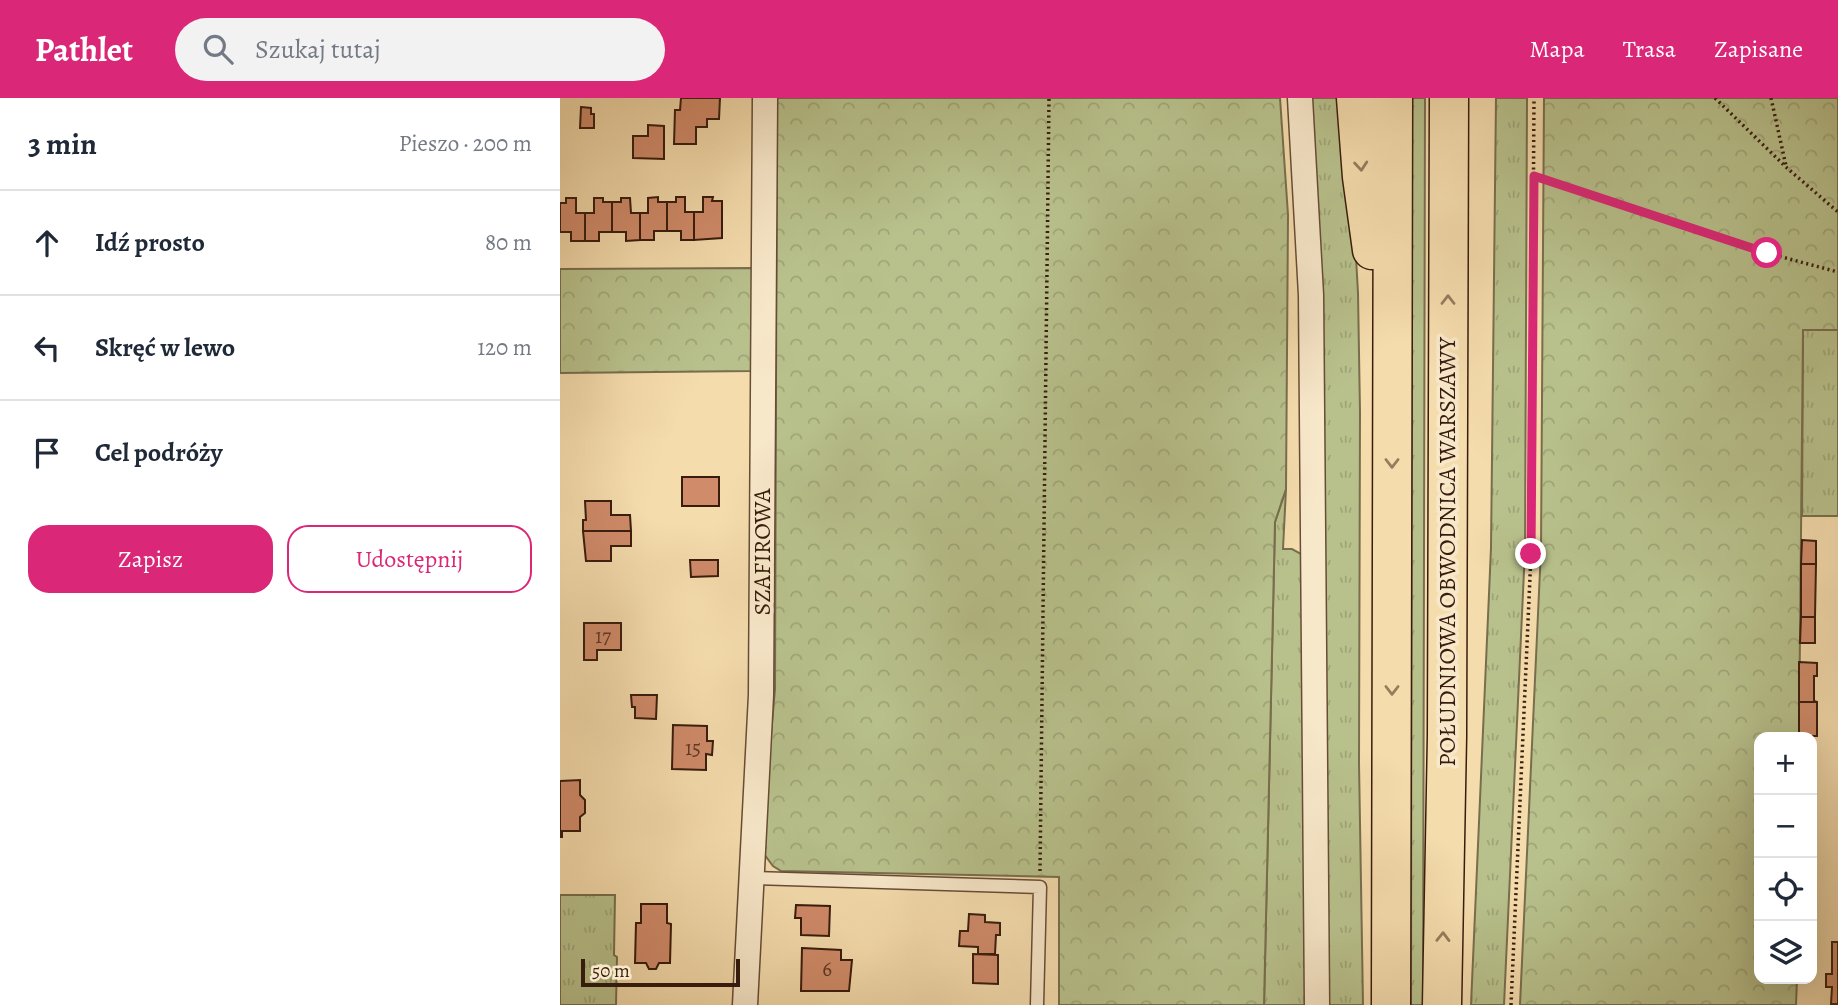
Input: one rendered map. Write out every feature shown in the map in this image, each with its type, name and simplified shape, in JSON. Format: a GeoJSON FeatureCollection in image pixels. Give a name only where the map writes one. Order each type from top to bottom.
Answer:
{"type":"FeatureCollection","features":[{"type":"Feature","properties":{"kind":"highway"},"geometry":{"type":"LineString","coordinates":[[1356,98],[1362,177],[1392,395]]}},
{"type":"Feature","properties":{"kind":"highway"},"geometry":{"type":"LineString","coordinates":[[1391,1005],[1393,98]]}},
{"type":"Feature","properties":{"kind":"highway","name":"POŁUDNIOWA OBWODNICA WARSZAWY"},"geometry":{"type":"LineString","coordinates":[[1442,1005],[1447,736],[1449,98]]}},
{"type":"Feature","properties":{"kind":"street","name":"SZAFIROWA"},"geometry":{"type":"LineString","coordinates":[[745,1005],[761,695],[765,98]]}},
{"type":"Feature","properties":{"kind":"street"},"geometry":{"type":"LineString","coordinates":[[1300,98],[1311,295],[1317,1005]]}},
{"type":"Feature","properties":{"kind":"lane"},"geometry":{"type":"LineString","coordinates":[[752,878],[1040,887],[1037,1005]]}},
{"type":"Feature","properties":{"kind":"path"},"geometry":{"type":"LineString","coordinates":[[1040,887],[1049,98]]}},
{"type":"Feature","properties":{"kind":"path"},"geometry":{"type":"LineString","coordinates":[[1511,1005],[1531,554],[1534,98]]}},
{"type":"Feature","properties":{"kind":"path"},"geometry":{"type":"LineString","coordinates":[[1715,98],[1787,168],[1838,212]]}},
{"type":"Feature","properties":{"kind":"path"},"geometry":{"type":"LineString","coordinates":[[1771,98],[1787,168]]}},
{"type":"Feature","properties":{"kind":"path"},"geometry":{"type":"LineString","coordinates":[[1534,176],[1767,253],[1838,272]]}},
{"type":"Feature","properties":{"kind":"green space"},"geometry":{"type":"Polygon","coordinates":[[[777,98],[1280,98],[1288,215],[1286,489],[1275,522],[1264,1005],[1059,1005],[1059,877],[781,871],[773,866],[761,850],[775,689],[777,98]]]}},
{"type":"Feature","properties":{"kind":"green space"},"geometry":{"type":"Polygon","coordinates":[[[1309,98],[1347,98],[1358,293],[1359,763],[1363,1005],[1327,1005],[1309,98]]]}},
{"type":"Feature","properties":{"kind":"green space"},"geometry":{"type":"Polygon","coordinates":[[[1412,98],[1425,98],[1423,1005],[1411,1005],[1412,98]]]}},
{"type":"Feature","properties":{"kind":"green space"},"geometry":{"type":"Polygon","coordinates":[[[1496,98],[1527,98],[1525,549],[1504,1005],[1471,1005],[1491,548],[1496,98]]]}},
{"type":"Feature","properties":{"kind":"green space"},"geometry":{"type":"Polygon","coordinates":[[[1544,98],[1838,98],[1838,330],[1803,330],[1799,732],[1754,732],[1754,984],[1797,984],[1796,1005],[1520,1005],[1541,549],[1544,98]]]}},
{"type":"Feature","properties":{"kind":"green space"},"geometry":{"type":"Polygon","coordinates":[[[753,268],[752,371],[560,373],[560,269],[753,268]]]}},
{"type":"Feature","properties":{"kind":"green space"},"geometry":{"type":"Polygon","coordinates":[[[1803,330],[1838,330],[1838,516],[1802,516],[1803,330]]]}},
{"type":"Feature","properties":{"kind":"green space"},"geometry":{"type":"Polygon","coordinates":[[[1286,489],[1283,549],[1292,549],[1303,555],[1306,1005],[1264,1005],[1275,522],[1286,489]]]}},
{"type":"Feature","properties":{"kind":"green space"},"geometry":{"type":"Polygon","coordinates":[[[560,895],[615,895],[616,1005],[560,1005],[560,895]]]}},
{"type":"Feature","properties":{"kind":"building"},"geometry":{"type":"Polygon","coordinates":[[[681,98],[720,98],[719,119],[707,119],[707,127],[696,127],[696,144],[674,144],[675,110],[680,110],[681,98]]]}},
{"type":"Feature","properties":{"kind":"building"},"geometry":{"type":"Polygon","coordinates":[[[581,107],[591,108],[594,128],[580,128],[581,107]]]}},
{"type":"Feature","properties":{"kind":"building"},"geometry":{"type":"Polygon","coordinates":[[[648,125],[664,126],[664,159],[633,158],[633,136],[648,136],[648,125]]]}},
{"type":"Feature","properties":{"kind":"building"},"geometry":{"type":"Polygon","coordinates":[[[658,197],[658,202],[667,202],[667,231],[654,231],[654,240],[640,240],[640,213],[648,213],[648,198],[658,197]]]}},
{"type":"Feature","properties":{"kind":"building"},"geometry":{"type":"Polygon","coordinates":[[[676,197],[685,197],[685,212],[694,212],[694,240],[681,240],[681,231],[667,231],[667,202],[676,202],[676,197]]]}},
{"type":"Feature","properties":{"kind":"building"},"geometry":{"type":"Polygon","coordinates":[[[703,197],[722,201],[722,238],[694,240],[694,212],[703,212],[703,197]]]}},
{"type":"Feature","properties":{"kind":"building"},"geometry":{"type":"Polygon","coordinates":[[[566,198],[576,198],[576,213],[585,213],[585,241],[571,241],[571,232],[560,232],[560,203],[566,203],[566,198]]]}},
{"type":"Feature","properties":{"kind":"building"},"geometry":{"type":"Polygon","coordinates":[[[594,198],[612,202],[612,232],[599,232],[599,241],[585,241],[585,213],[594,213],[594,198]]]}},
{"type":"Feature","properties":{"kind":"building"},"geometry":{"type":"Polygon","coordinates":[[[621,198],[630,198],[631,213],[640,213],[640,240],[626,241],[626,232],[612,232],[612,202],[621,202],[621,198]]]}},
{"type":"Feature","properties":{"kind":"building"},"geometry":{"type":"Polygon","coordinates":[[[682,477],[719,477],[719,506],[682,506],[682,477]]]}},
{"type":"Feature","properties":{"kind":"building"},"geometry":{"type":"Polygon","coordinates":[[[585,501],[611,501],[611,515],[630,515],[631,531],[583,531],[583,520],[586,520],[585,501]]]}},
{"type":"Feature","properties":{"kind":"building"},"geometry":{"type":"Polygon","coordinates":[[[583,531],[631,531],[631,546],[611,546],[611,561],[586,561],[583,531]]]}},
{"type":"Feature","properties":{"kind":"building"},"geometry":{"type":"Polygon","coordinates":[[[1802,540],[1816,541],[1816,564],[1801,564],[1802,540]]]}},
{"type":"Feature","properties":{"kind":"building"},"geometry":{"type":"Polygon","coordinates":[[[690,560],[718,560],[718,576],[691,577],[690,560]]]}},
{"type":"Feature","properties":{"kind":"building"},"geometry":{"type":"Polygon","coordinates":[[[1801,564],[1816,564],[1815,617],[1801,617],[1801,564]]]}},
{"type":"Feature","properties":{"kind":"building"},"geometry":{"type":"Polygon","coordinates":[[[1801,617],[1815,617],[1815,643],[1800,643],[1801,617]]]}},
{"type":"Feature","properties":{"kind":"building"},"geometry":{"type":"Polygon","coordinates":[[[584,623],[621,623],[621,650],[597,650],[597,660],[584,660],[584,623]]]}},
{"type":"Feature","properties":{"kind":"building"},"geometry":{"type":"Polygon","coordinates":[[[1799,662],[1817,663],[1814,701],[1817,702],[1799,702],[1799,662]]]}},
{"type":"Feature","properties":{"kind":"building"},"geometry":{"type":"Polygon","coordinates":[[[631,695],[657,695],[656,719],[635,718],[631,695]]]}},
{"type":"Feature","properties":{"kind":"building"},"geometry":{"type":"Polygon","coordinates":[[[1799,702],[1817,702],[1817,732],[1799,732],[1799,702]]]}},
{"type":"Feature","properties":{"kind":"building"},"geometry":{"type":"Polygon","coordinates":[[[673,725],[707,726],[707,741],[713,741],[712,755],[706,754],[706,770],[672,769],[673,725]]]}},
{"type":"Feature","properties":{"kind":"building"},"geometry":{"type":"Polygon","coordinates":[[[580,780],[580,795],[585,800],[585,813],[580,817],[580,831],[562,831],[560,837],[560,781],[580,780]]]}},
{"type":"Feature","properties":{"kind":"building"},"geometry":{"type":"Polygon","coordinates":[[[641,904],[667,904],[667,923],[671,924],[670,963],[659,963],[656,969],[649,969],[646,963],[635,963],[636,923],[641,923],[641,904]]]}},
{"type":"Feature","properties":{"kind":"building"},"geometry":{"type":"Polygon","coordinates":[[[796,905],[830,906],[829,936],[801,935],[801,918],[795,918],[796,905]]]}},
{"type":"Feature","properties":{"kind":"building"},"geometry":{"type":"Polygon","coordinates":[[[969,914],[985,915],[985,922],[1000,923],[995,954],[978,954],[978,947],[959,946],[960,931],[968,931],[969,914]]]}},
{"type":"Feature","properties":{"kind":"building"},"geometry":{"type":"Polygon","coordinates":[[[1832,942],[1838,942],[1838,1004],[1831,1004],[1832,987],[1826,987],[1826,974],[1832,974],[1832,942]]]}},
{"type":"Feature","properties":{"kind":"building"},"geometry":{"type":"Polygon","coordinates":[[[802,948],[841,950],[841,960],[852,960],[849,991],[801,991],[802,948]]]}},
{"type":"Feature","properties":{"kind":"building"},"geometry":{"type":"Polygon","coordinates":[[[973,954],[998,955],[998,984],[973,983],[973,954]]]}},
{"type":"Feature","properties":{"kind":"route"},"geometry":{"type":"LineString","coordinates":[[1531,554],[1534,176],[1767,253]]}}]}
